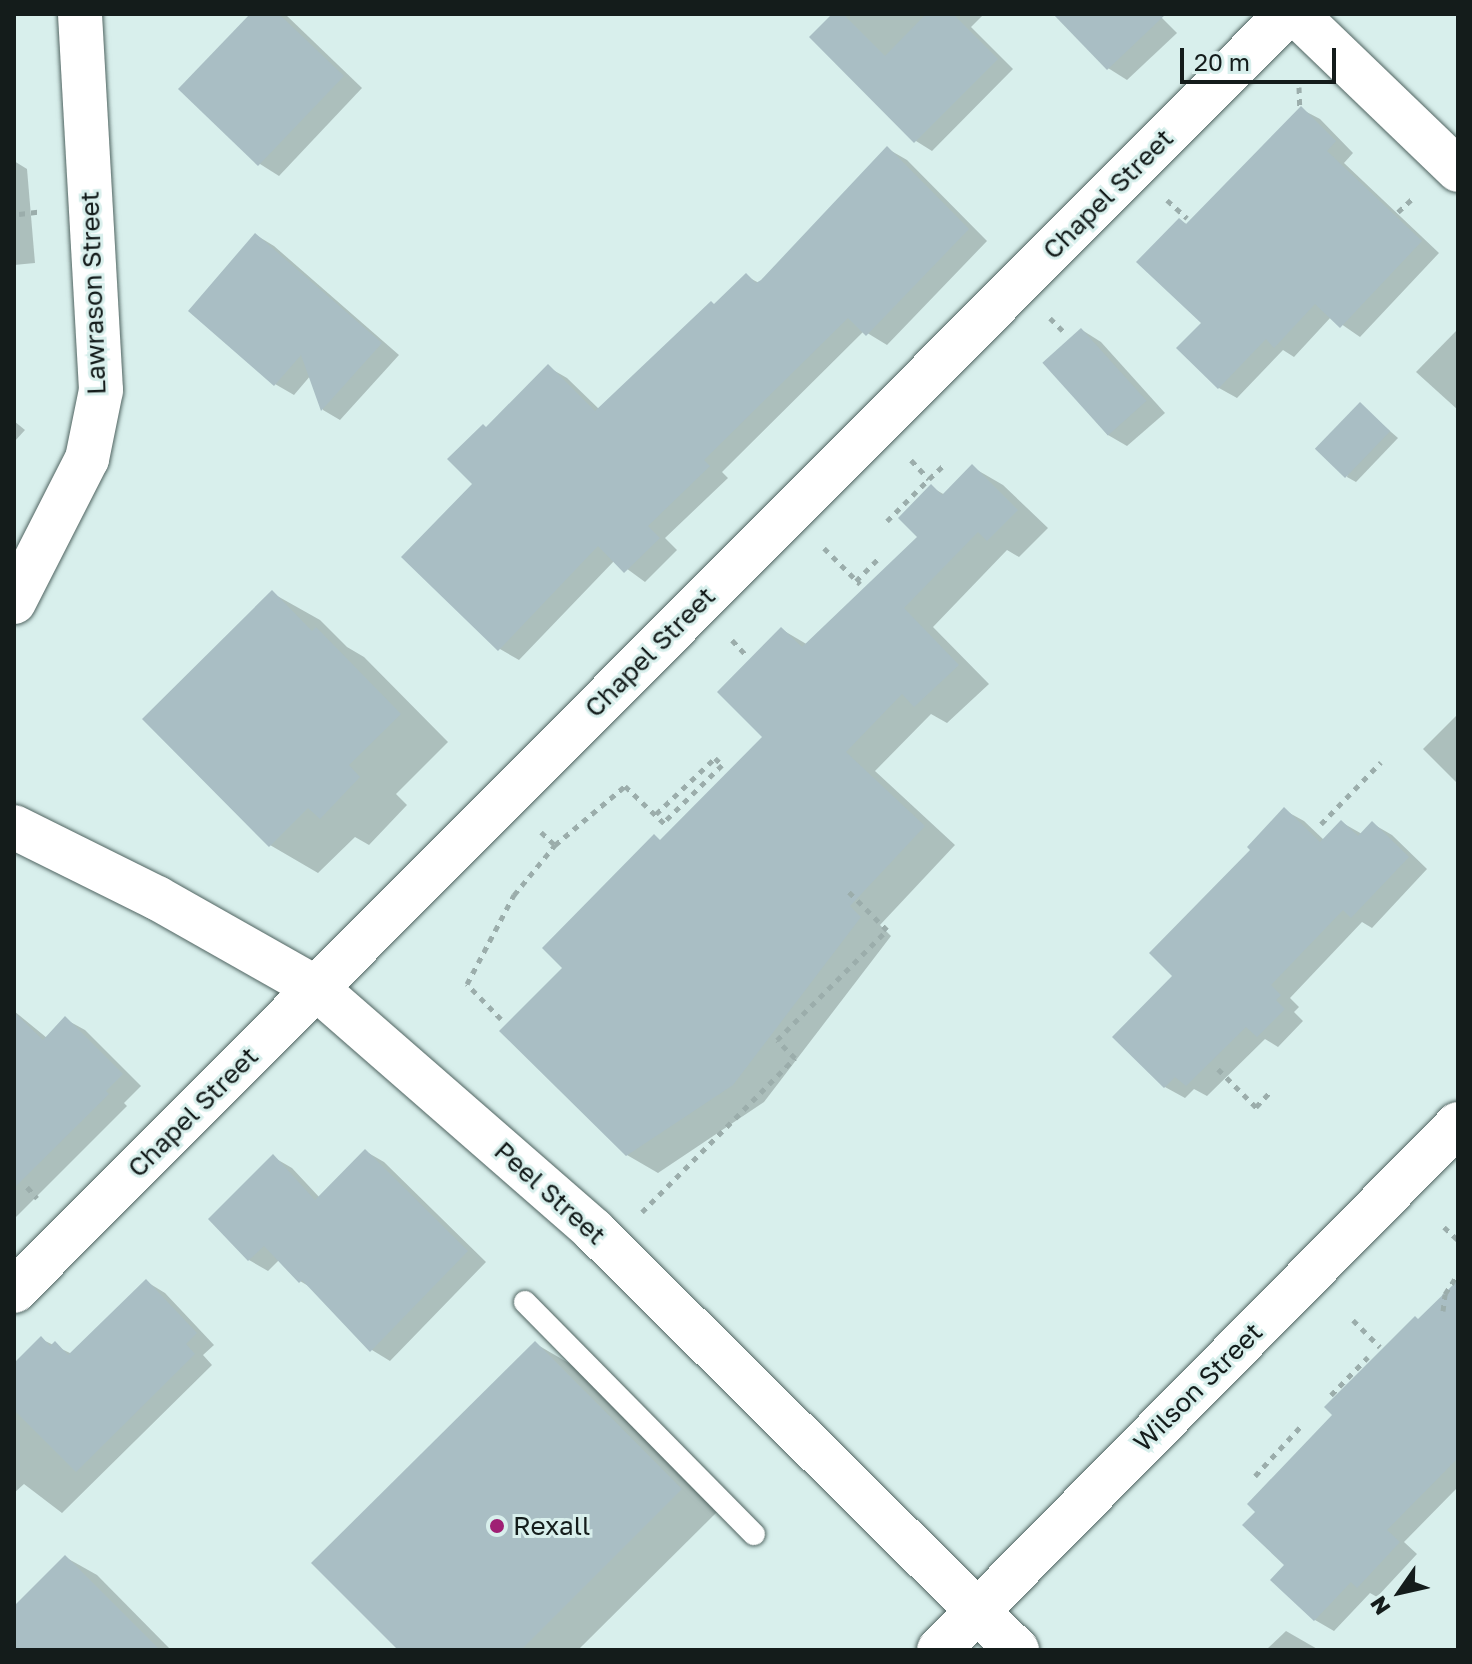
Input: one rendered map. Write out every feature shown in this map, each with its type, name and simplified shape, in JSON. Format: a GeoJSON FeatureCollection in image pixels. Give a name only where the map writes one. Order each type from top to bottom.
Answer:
{"type":"FeatureCollection","features":[{"type":"Feature","properties":{"kind":"street","name":"Lawrason Street"},"geometry":{"type":"LineString","coordinates":[[14,602],[87,459],[101,390],[80,14]]}},
{"type":"Feature","properties":{"kind":"street","name":"Chapel Street"},"geometry":{"type":"LineString","coordinates":[[14,1291],[1287,14]]}},
{"type":"Feature","properties":{"kind":"street"},"geometry":{"type":"LineString","coordinates":[[1296,14],[1458,170]]}},
{"type":"Feature","properties":{"kind":"street","name":"Peel Street"},"geometry":{"type":"LineString","coordinates":[[14,827],[157,898],[316,988],[593,1230],[1017,1650]]}},
{"type":"Feature","properties":{"kind":"street","name":"Wilson Street"},"geometry":{"type":"LineString","coordinates":[[939,1650],[1458,1124]]}},
{"type":"Feature","properties":{"kind":"lane"},"geometry":{"type":"LineString","coordinates":[[525,1302],[754,1534]]}},
{"type":"Feature","properties":{"kind":"path"},"geometry":{"type":"LineString","coordinates":[[1299,83],[1300,110]]}},
{"type":"Feature","properties":{"kind":"path"},"geometry":{"type":"LineString","coordinates":[[1160,193],[1187,218]]}},
{"type":"Feature","properties":{"kind":"path"},"geometry":{"type":"LineString","coordinates":[[1398,212],[1415,196]]}},
{"type":"Feature","properties":{"kind":"path"},"geometry":{"type":"LineString","coordinates":[[902,450],[929,479]]}},
{"type":"Feature","properties":{"kind":"path"},"geometry":{"type":"LineString","coordinates":[[887,521],[944,465]]}},
{"type":"Feature","properties":{"kind":"path"},"geometry":{"type":"LineString","coordinates":[[815,538],[858,582],[878,559]]}},
{"type":"Feature","properties":{"kind":"path"},"geometry":{"type":"LineString","coordinates":[[501,1019],[467,984],[514,895],[555,845],[625,786],[665,825],[722,765],[715,758],[656,814]]}},
{"type":"Feature","properties":{"kind":"path"},"geometry":{"type":"LineString","coordinates":[[1321,824],[1381,762]]}},
{"type":"Feature","properties":{"kind":"path"},"geometry":{"type":"LineString","coordinates":[[641,1213],[795,1058],[777,1040],[887,930],[846,889]]}},
{"type":"Feature","properties":{"kind":"path"},"geometry":{"type":"LineString","coordinates":[[1218,1069],[1256,1107],[1270,1092]]}},
{"type":"Feature","properties":{"kind":"path"},"geometry":{"type":"LineString","coordinates":[[1444,1227],[1458,1240]]}},
{"type":"Feature","properties":{"kind":"path"},"geometry":{"type":"LineString","coordinates":[[1443,1311],[1445,1294],[1458,1274]]}},
{"type":"Feature","properties":{"kind":"path"},"geometry":{"type":"LineString","coordinates":[[1353,1320],[1380,1347]]}},
{"type":"Feature","properties":{"kind":"path"},"geometry":{"type":"LineString","coordinates":[[1331,1395],[1368,1357]]}},
{"type":"Feature","properties":{"kind":"path"},"geometry":{"type":"LineString","coordinates":[[1255,1476],[1301,1426]]}},
{"type":"Feature","properties":{"kind":"path"},"geometry":{"type":"LineString","coordinates":[[1272,1458],[1279,1465]]}},
{"type":"Feature","properties":{"kind":"building"},"geometry":{"type":"Polygon","coordinates":[[[250,14],[279,14],[344,76],[258,166],[178,89],[250,14]]]}},
{"type":"Feature","properties":{"kind":"building"},"geometry":{"type":"Polygon","coordinates":[[[832,14],[843,14],[885,56],[926,14],[953,14],[998,59],[914,143],[809,37],[832,14]]]}},
{"type":"Feature","properties":{"kind":"building"},"geometry":{"type":"Polygon","coordinates":[[[1053,14],[1166,14],[1107,70],[1053,14]]]}},
{"type":"Feature","properties":{"kind":"building"},"geometry":{"type":"Polygon","coordinates":[[[1301,106],[1336,141],[1327,151],[1422,241],[1340,328],[1315,304],[1274,348],[1266,339],[1218,389],[1176,348],[1201,323],[1136,262],[1179,218],[1186,224],[1301,106]]]}},
{"type":"Feature","properties":{"kind":"building"},"geometry":{"type":"Polygon","coordinates":[[[887,146],[969,229],[866,336],[848,318],[704,460],[710,466],[648,526],[660,538],[624,573],[598,546],[498,651],[401,557],[472,484],[447,459],[483,424],[486,427],[548,364],[595,411],[711,301],[714,304],[746,273],[756,283],[761,280],[887,146]]]}},
{"type":"Feature","properties":{"kind":"building"},"geometry":{"type":"Polygon","coordinates":[[[255,233],[382,343],[321,411],[301,355],[274,386],[188,311],[255,233]]]}},
{"type":"Feature","properties":{"kind":"building"},"geometry":{"type":"Polygon","coordinates":[[[1081,328],[1147,401],[1108,436],[1042,363],[1081,328]]]}},
{"type":"Feature","properties":{"kind":"building"},"geometry":{"type":"Polygon","coordinates":[[[1360,402],[1390,431],[1345,478],[1315,449],[1360,402]]]}},
{"type":"Feature","properties":{"kind":"building"},"geometry":{"type":"Polygon","coordinates":[[[972,464],[1018,510],[987,541],[978,532],[904,608],[959,665],[914,707],[902,694],[846,752],[925,826],[850,906],[861,917],[733,1085],[626,1156],[499,1031],[562,968],[542,948],[654,834],[660,840],[762,737],[717,692],[781,627],[802,647],[917,537],[898,518],[931,484],[942,495],[972,464]]]}},
{"type":"Feature","properties":{"kind":"building"},"geometry":{"type":"Polygon","coordinates":[[[272,590],[312,631],[316,627],[401,714],[349,765],[360,777],[320,819],[308,808],[269,847],[142,719],[272,590]]]}},
{"type":"Feature","properties":{"kind":"building"},"geometry":{"type":"Polygon","coordinates":[[[1284,807],[1320,842],[1341,820],[1358,836],[1372,821],[1409,857],[1351,918],[1343,910],[1271,985],[1281,995],[1276,1000],[1285,1009],[1257,1037],[1246,1027],[1186,1086],[1175,1077],[1164,1088],[1112,1037],[1172,976],[1149,953],[1250,850],[1247,847],[1284,807]]]}},
{"type":"Feature","properties":{"kind":"building"},"geometry":{"type":"Polygon","coordinates":[[[14,1012],[43,1040],[65,1016],[123,1074],[106,1091],[109,1094],[14,1188],[14,1012]]]}},
{"type":"Feature","properties":{"kind":"building"},"geometry":{"type":"Polygon","coordinates":[[[365,1149],[468,1251],[370,1352],[302,1280],[299,1283],[264,1246],[248,1261],[208,1219],[273,1154],[315,1200],[365,1149]]]}},
{"type":"Feature","properties":{"kind":"building"},"geometry":{"type":"Polygon","coordinates":[[[146,1279],[197,1333],[186,1344],[195,1354],[76,1472],[14,1410],[14,1363],[41,1336],[50,1346],[55,1341],[68,1355],[146,1279]]]}},
{"type":"Feature","properties":{"kind":"building"},"geometry":{"type":"Polygon","coordinates":[[[1458,1280],[1458,1458],[1387,1530],[1400,1542],[1357,1588],[1351,1582],[1314,1621],[1270,1580],[1284,1565],[1242,1525],[1255,1512],[1247,1504],[1332,1415],[1324,1407],[1415,1316],[1418,1319],[1458,1280]]]}},
{"type":"Feature","properties":{"kind":"building","name":"Rexall"},"geometry":{"type":"Polygon","coordinates":[[[535,1341],[682,1489],[521,1650],[398,1650],[311,1563],[535,1341]]]}},
{"type":"Feature","properties":{"kind":"building"},"geometry":{"type":"Polygon","coordinates":[[[65,1555],[160,1650],[14,1650],[14,1606],[65,1555]]]}},
{"type":"Feature","properties":{"kind":"place","name":"Rexall"},"geometry":{"type":"Point","coordinates":[497,1526]}}]}
